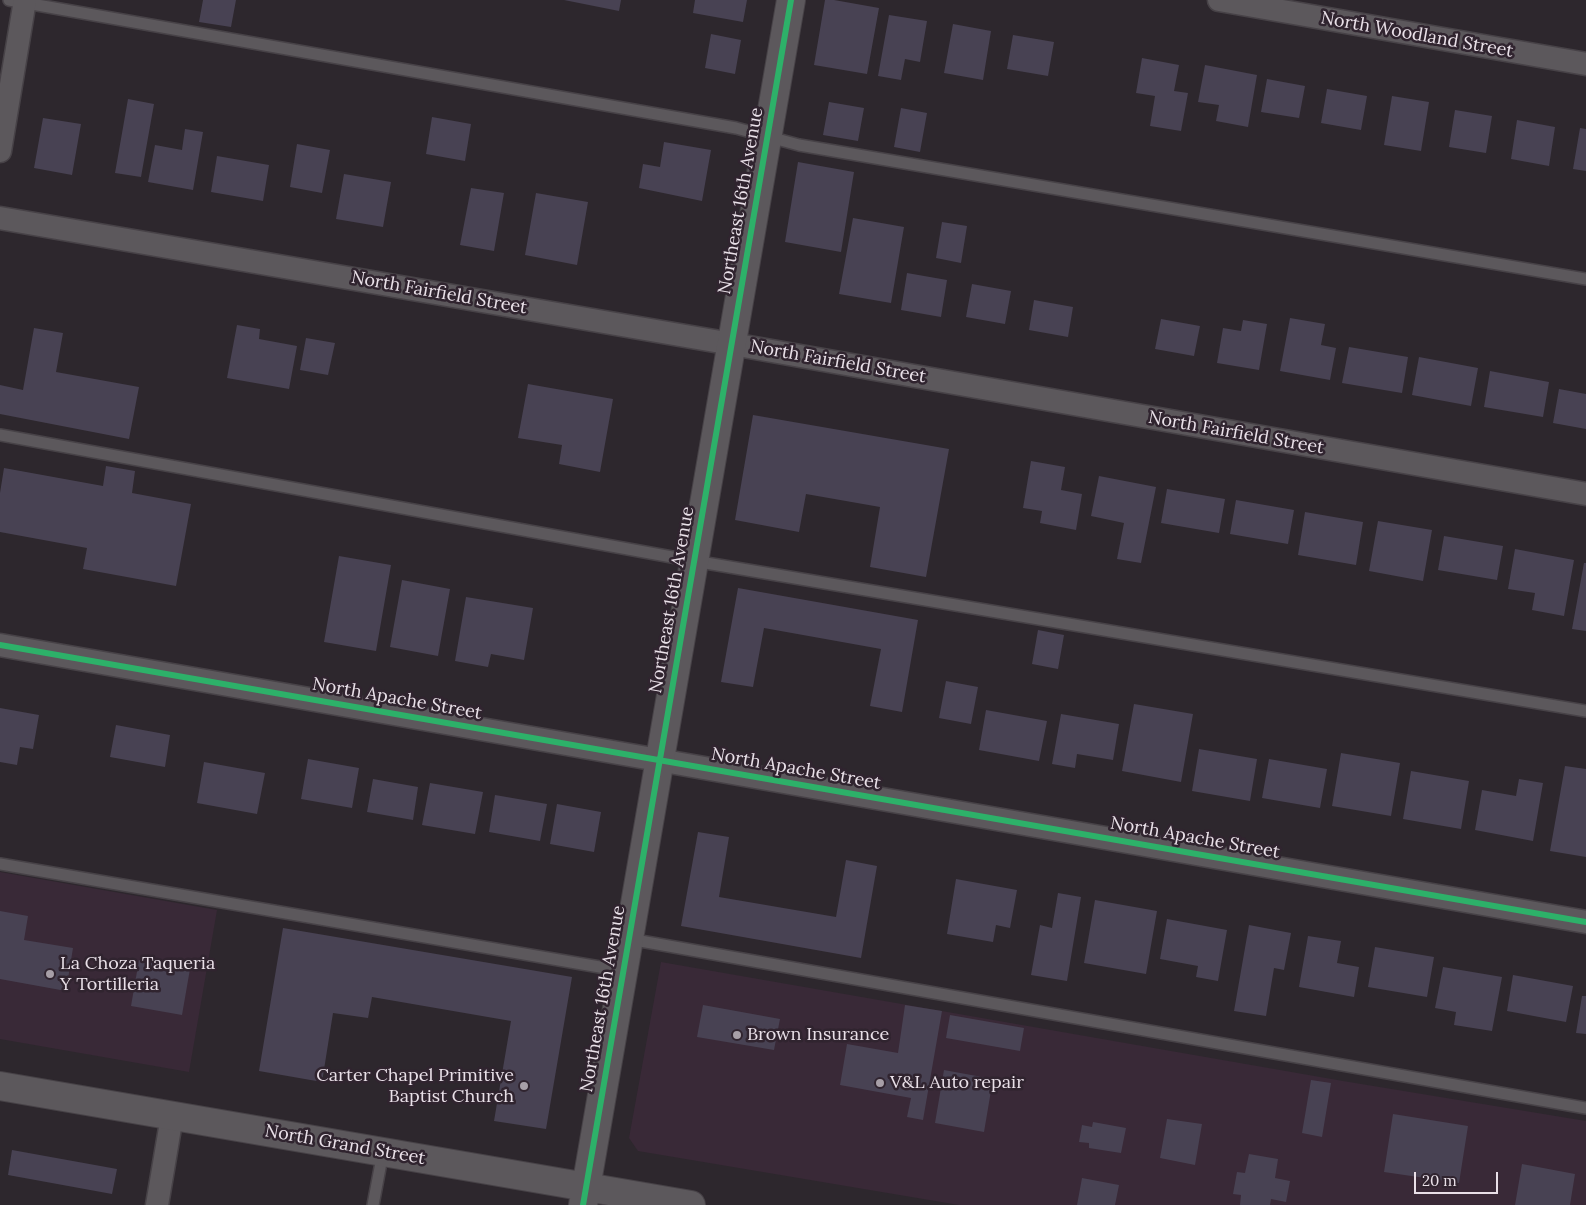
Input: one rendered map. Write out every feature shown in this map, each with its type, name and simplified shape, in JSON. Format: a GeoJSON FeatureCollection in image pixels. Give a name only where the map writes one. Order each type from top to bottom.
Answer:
{"type":"FeatureCollection","features":[{"type":"Feature","properties":{"kind":"street","name":"Northeast 16th Avenue"},"geometry":{"type":"LineString","coordinates":[[585,1196],[791,0]]}},
{"type":"Feature","properties":{"kind":"street","name":"North Woodland Street"},"geometry":{"type":"LineString","coordinates":[[1219,0],[1586,64]]}},
{"type":"Feature","properties":{"kind":"street"},"geometry":{"type":"LineString","coordinates":[[0,151],[20,1]]}},
{"type":"Feature","properties":{"kind":"street","name":"North Fairfield Street"},"geometry":{"type":"LineString","coordinates":[[0,218],[1586,494]]}},
{"type":"Feature","properties":{"kind":"street","name":"North Apache Street"},"geometry":{"type":"LineString","coordinates":[[0,645],[1586,922]]}},
{"type":"Feature","properties":{"kind":"street","name":"North Grand Street"},"geometry":{"type":"LineString","coordinates":[[0,1086],[383,1152],[585,1196],[691,1205]]}},
{"type":"Feature","properties":{"kind":"street"},"geometry":{"type":"LineString","coordinates":[[157,1205],[172,1116]]}},
{"type":"Feature","properties":{"kind":"lane"},"geometry":{"type":"LineString","coordinates":[[20,1],[736,128],[809,147],[1586,279]]}},
{"type":"Feature","properties":{"kind":"lane"},"geometry":{"type":"LineString","coordinates":[[0,435],[694,561],[1586,711]]}},
{"type":"Feature","properties":{"kind":"lane"},"geometry":{"type":"LineString","coordinates":[[0,864],[623,971]]}},
{"type":"Feature","properties":{"kind":"lane"},"geometry":{"type":"LineString","coordinates":[[629,939],[1586,1108]]}},
{"type":"Feature","properties":{"kind":"lane"},"geometry":{"type":"LineString","coordinates":[[373,1205],[383,1152]]}},
{"type":"Feature","properties":{"kind":"shaded area"},"geometry":{"type":"Polygon","coordinates":[[[0,872],[217,910],[189,1072],[0,1039],[0,872]]]}},
{"type":"Feature","properties":{"kind":"shaded area"},"geometry":{"type":"Polygon","coordinates":[[[661,962],[1343,1081],[1586,1121],[1586,1205],[959,1205],[638,1151],[629,1138],[661,962]]]}},
{"type":"Feature","properties":{"kind":"building"},"geometry":{"type":"Polygon","coordinates":[[[203,0],[236,0],[231,27],[199,22],[203,0]]]}},
{"type":"Feature","properties":{"kind":"building"},"geometry":{"type":"Polygon","coordinates":[[[564,0],[621,0],[619,11],[564,0]]]}},
{"type":"Feature","properties":{"kind":"building"},"geometry":{"type":"Polygon","coordinates":[[[695,0],[747,0],[743,22],[693,13],[695,0]]]}},
{"type":"Feature","properties":{"kind":"building"},"geometry":{"type":"Polygon","coordinates":[[[825,0],[879,8],[867,74],[814,65],[825,0]]]}},
{"type":"Feature","properties":{"kind":"building"},"geometry":{"type":"Polygon","coordinates":[[[889,15],[927,21],[920,62],[905,59],[901,80],[878,76],[889,15]]]}},
{"type":"Feature","properties":{"kind":"building"},"geometry":{"type":"Polygon","coordinates":[[[953,24],[991,31],[983,80],[944,73],[953,24]]]}},
{"type":"Feature","properties":{"kind":"building"},"geometry":{"type":"Polygon","coordinates":[[[711,34],[741,40],[735,74],[705,68],[711,34]]]}},
{"type":"Feature","properties":{"kind":"building"},"geometry":{"type":"Polygon","coordinates":[[[1013,35],[1054,42],[1048,76],[1007,69],[1013,35]]]}},
{"type":"Feature","properties":{"kind":"building"},"geometry":{"type":"Polygon","coordinates":[[[1142,58],[1179,65],[1174,91],[1188,93],[1181,131],[1150,126],[1155,96],[1136,93],[1142,58]]]}},
{"type":"Feature","properties":{"kind":"building"},"geometry":{"type":"Polygon","coordinates":[[[1205,65],[1257,75],[1248,127],[1216,121],[1219,105],[1198,102],[1205,65]]]}},
{"type":"Feature","properties":{"kind":"building"},"geometry":{"type":"Polygon","coordinates":[[[1267,79],[1305,86],[1299,118],[1261,112],[1267,79]]]}},
{"type":"Feature","properties":{"kind":"building"},"geometry":{"type":"Polygon","coordinates":[[[1327,89],[1367,96],[1361,130],[1321,123],[1327,89]]]}},
{"type":"Feature","properties":{"kind":"building"},"geometry":{"type":"Polygon","coordinates":[[[1392,96],[1429,102],[1421,151],[1384,145],[1392,96]]]}},
{"type":"Feature","properties":{"kind":"building"},"geometry":{"type":"Polygon","coordinates":[[[128,99],[154,104],[141,177],[115,173],[128,99]]]}},
{"type":"Feature","properties":{"kind":"building"},"geometry":{"type":"Polygon","coordinates":[[[829,102],[864,108],[858,141],[823,135],[829,102]]]}},
{"type":"Feature","properties":{"kind":"building"},"geometry":{"type":"Polygon","coordinates":[[[901,108],[927,113],[920,152],[894,147],[901,108]]]}},
{"type":"Feature","properties":{"kind":"building"},"geometry":{"type":"Polygon","coordinates":[[[1455,110],[1492,116],[1486,153],[1449,147],[1455,110]]]}},
{"type":"Feature","properties":{"kind":"building"},"geometry":{"type":"Polygon","coordinates":[[[432,117],[471,124],[465,161],[426,154],[432,117]]]}},
{"type":"Feature","properties":{"kind":"building"},"geometry":{"type":"Polygon","coordinates":[[[43,118],[81,124],[72,175],[34,168],[43,118]]]}},
{"type":"Feature","properties":{"kind":"building"},"geometry":{"type":"Polygon","coordinates":[[[1517,120],[1555,127],[1549,166],[1511,159],[1517,120]]]}},
{"type":"Feature","properties":{"kind":"building"},"geometry":{"type":"Polygon","coordinates":[[[1580,128],[1586,129],[1586,171],[1573,169],[1580,128]]]}},
{"type":"Feature","properties":{"kind":"building"},"geometry":{"type":"Polygon","coordinates":[[[185,129],[203,132],[193,190],[148,182],[155,145],[182,150],[185,129]]]}},
{"type":"Feature","properties":{"kind":"building"},"geometry":{"type":"Polygon","coordinates":[[[664,142],[711,150],[702,201],[639,188],[643,164],[660,167],[664,142]]]}},
{"type":"Feature","properties":{"kind":"building"},"geometry":{"type":"Polygon","coordinates":[[[297,144],[330,150],[322,193],[290,187],[297,144]]]}},
{"type":"Feature","properties":{"kind":"building"},"geometry":{"type":"Polygon","coordinates":[[[217,156],[269,165],[263,201],[211,192],[217,156]]]}},
{"type":"Feature","properties":{"kind":"building"},"geometry":{"type":"Polygon","coordinates":[[[798,162],[854,172],[841,252],[785,242],[798,162]]]}},
{"type":"Feature","properties":{"kind":"building"},"geometry":{"type":"Polygon","coordinates":[[[344,174],[391,182],[383,227],[336,219],[344,174]]]}},
{"type":"Feature","properties":{"kind":"building"},"geometry":{"type":"Polygon","coordinates":[[[471,188],[504,193],[494,251],[460,245],[471,188]]]}},
{"type":"Feature","properties":{"kind":"building"},"geometry":{"type":"Polygon","coordinates":[[[536,193],[588,202],[577,265],[525,255],[536,193]]]}},
{"type":"Feature","properties":{"kind":"building"},"geometry":{"type":"Polygon","coordinates":[[[853,218],[904,227],[891,303],[839,294],[853,218]]]}},
{"type":"Feature","properties":{"kind":"building"},"geometry":{"type":"Polygon","coordinates":[[[942,222],[967,226],[961,263],[936,258],[942,222]]]}},
{"type":"Feature","properties":{"kind":"building"},"geometry":{"type":"Polygon","coordinates":[[[907,273],[947,280],[941,317],[901,310],[907,273]]]}},
{"type":"Feature","properties":{"kind":"building"},"geometry":{"type":"Polygon","coordinates":[[[972,284],[1011,291],[1005,324],[966,317],[972,284]]]}},
{"type":"Feature","properties":{"kind":"building"},"geometry":{"type":"Polygon","coordinates":[[[1034,300],[1073,307],[1068,337],[1029,330],[1034,300]]]}},
{"type":"Feature","properties":{"kind":"building"},"geometry":{"type":"Polygon","coordinates":[[[1290,318],[1325,324],[1321,345],[1336,348],[1330,380],[1280,371],[1290,318]]]}},
{"type":"Feature","properties":{"kind":"building"},"geometry":{"type":"Polygon","coordinates":[[[1161,319],[1200,326],[1194,356],[1155,349],[1161,319]]]}},
{"type":"Feature","properties":{"kind":"building"},"geometry":{"type":"Polygon","coordinates":[[[1243,320],[1267,324],[1259,370],[1217,363],[1223,328],[1241,331],[1243,320]]]}},
{"type":"Feature","properties":{"kind":"building"},"geometry":{"type":"Polygon","coordinates":[[[237,325],[260,329],[259,339],[297,346],[289,389],[227,378],[237,325]]]}},
{"type":"Feature","properties":{"kind":"building"},"geometry":{"type":"Polygon","coordinates":[[[34,328],[63,333],[56,372],[139,387],[129,439],[0,414],[0,385],[23,390],[34,328]]]}},
{"type":"Feature","properties":{"kind":"building"},"geometry":{"type":"Polygon","coordinates":[[[306,338],[335,343],[328,375],[300,370],[306,338]]]}},
{"type":"Feature","properties":{"kind":"building"},"geometry":{"type":"Polygon","coordinates":[[[1349,347],[1408,357],[1402,393],[1342,383],[1349,347]]]}},
{"type":"Feature","properties":{"kind":"building"},"geometry":{"type":"Polygon","coordinates":[[[1419,357],[1478,368],[1471,406],[1412,395],[1419,357]]]}},
{"type":"Feature","properties":{"kind":"building"},"geometry":{"type":"Polygon","coordinates":[[[1490,371],[1549,382],[1543,417],[1484,407],[1490,371]]]}},
{"type":"Feature","properties":{"kind":"building"},"geometry":{"type":"Polygon","coordinates":[[[528,384],[613,399],[600,472],[559,464],[562,445],[518,438],[528,384]]]}},
{"type":"Feature","properties":{"kind":"building"},"geometry":{"type":"Polygon","coordinates":[[[1559,389],[1586,394],[1586,429],[1553,423],[1559,389]]]}},
{"type":"Feature","properties":{"kind":"building"},"geometry":{"type":"Polygon","coordinates":[[[753,415],[949,449],[926,577],[870,567],[880,507],[806,494],[799,532],[735,520],[753,415]]]}},
{"type":"Feature","properties":{"kind":"building"},"geometry":{"type":"Polygon","coordinates":[[[1031,461],[1065,467],[1061,490],[1082,494],[1076,530],[1040,523],[1042,511],[1023,508],[1031,461]]]}},
{"type":"Feature","properties":{"kind":"building"},"geometry":{"type":"Polygon","coordinates":[[[106,466],[135,471],[132,493],[191,504],[176,586],[83,569],[87,548],[0,532],[0,493],[4,468],[103,486],[106,466]]]}},
{"type":"Feature","properties":{"kind":"building"},"geometry":{"type":"Polygon","coordinates":[[[1099,476],[1156,487],[1141,563],[1117,559],[1124,523],[1091,516],[1099,476]]]}},
{"type":"Feature","properties":{"kind":"building"},"geometry":{"type":"Polygon","coordinates":[[[1167,489],[1225,499],[1219,533],[1161,523],[1167,489]]]}},
{"type":"Feature","properties":{"kind":"building"},"geometry":{"type":"Polygon","coordinates":[[[1236,500],[1294,510],[1288,544],[1230,534],[1236,500]]]}},
{"type":"Feature","properties":{"kind":"building"},"geometry":{"type":"Polygon","coordinates":[[[1305,512],[1363,522],[1356,565],[1298,555],[1305,512]]]}},
{"type":"Feature","properties":{"kind":"building"},"geometry":{"type":"Polygon","coordinates":[[[1378,521],[1432,530],[1423,581],[1369,571],[1378,521]]]}},
{"type":"Feature","properties":{"kind":"building"},"geometry":{"type":"Polygon","coordinates":[[[1444,536],[1503,546],[1497,580],[1438,570],[1444,536]]]}},
{"type":"Feature","properties":{"kind":"building"},"geometry":{"type":"Polygon","coordinates":[[[1515,549],[1574,560],[1564,616],[1532,610],[1535,593],[1508,589],[1515,549]]]}},
{"type":"Feature","properties":{"kind":"building"},"geometry":{"type":"Polygon","coordinates":[[[339,556],[391,565],[376,651],[324,642],[339,556]]]}},
{"type":"Feature","properties":{"kind":"building"},"geometry":{"type":"Polygon","coordinates":[[[1584,563],[1586,563],[1586,631],[1572,629],[1584,563]]]}},
{"type":"Feature","properties":{"kind":"building"},"geometry":{"type":"Polygon","coordinates":[[[402,580],[450,589],[438,656],[390,647],[402,580]]]}},
{"type":"Feature","properties":{"kind":"building"},"geometry":{"type":"Polygon","coordinates":[[[738,588],[918,620],[902,712],[870,706],[881,649],[764,628],[753,687],[721,682],[738,588]]]}},
{"type":"Feature","properties":{"kind":"building"},"geometry":{"type":"Polygon","coordinates":[[[466,597],[533,608],[524,660],[491,654],[488,667],[455,661],[466,597]]]}},
{"type":"Feature","properties":{"kind":"building"},"geometry":{"type":"Polygon","coordinates":[[[1038,630],[1064,635],[1058,669],[1032,664],[1038,630]]]}},
{"type":"Feature","properties":{"kind":"building"},"geometry":{"type":"Polygon","coordinates":[[[946,681],[978,687],[971,724],[939,718],[946,681]]]}},
{"type":"Feature","properties":{"kind":"building"},"geometry":{"type":"Polygon","coordinates":[[[1134,704],[1193,714],[1181,782],[1122,771],[1134,704]]]}},
{"type":"Feature","properties":{"kind":"building"},"geometry":{"type":"Polygon","coordinates":[[[0,708],[39,715],[33,749],[20,747],[17,765],[0,762],[0,708]]]}},
{"type":"Feature","properties":{"kind":"building"},"geometry":{"type":"Polygon","coordinates":[[[986,710],[1047,721],[1039,761],[979,750],[986,710]]]}},
{"type":"Feature","properties":{"kind":"building"},"geometry":{"type":"Polygon","coordinates":[[[1061,714],[1119,724],[1113,760],[1077,754],[1075,768],[1052,764],[1061,714]]]}},
{"type":"Feature","properties":{"kind":"building"},"geometry":{"type":"Polygon","coordinates":[[[116,725],[170,735],[165,767],[110,757],[116,725]]]}},
{"type":"Feature","properties":{"kind":"building"},"geometry":{"type":"Polygon","coordinates":[[[1199,749],[1257,759],[1250,801],[1192,791],[1199,749]]]}},
{"type":"Feature","properties":{"kind":"building"},"geometry":{"type":"Polygon","coordinates":[[[1341,753],[1400,763],[1391,816],[1332,806],[1341,753]]]}},
{"type":"Feature","properties":{"kind":"building"},"geometry":{"type":"Polygon","coordinates":[[[308,759],[359,768],[352,808],[301,799],[308,759]]]}},
{"type":"Feature","properties":{"kind":"building"},"geometry":{"type":"Polygon","coordinates":[[[1269,759],[1327,769],[1320,808],[1262,798],[1269,759]]]}},
{"type":"Feature","properties":{"kind":"building"},"geometry":{"type":"Polygon","coordinates":[[[204,762],[265,773],[257,814],[197,803],[204,762]]]}},
{"type":"Feature","properties":{"kind":"building"},"geometry":{"type":"Polygon","coordinates":[[[1565,766],[1586,769],[1586,857],[1550,851],[1565,766]]]}},
{"type":"Feature","properties":{"kind":"building"},"geometry":{"type":"Polygon","coordinates":[[[1411,771],[1469,781],[1461,829],[1403,819],[1411,771]]]}},
{"type":"Feature","properties":{"kind":"building"},"geometry":{"type":"Polygon","coordinates":[[[373,779],[418,787],[413,820],[367,812],[373,779]]]}},
{"type":"Feature","properties":{"kind":"building"},"geometry":{"type":"Polygon","coordinates":[[[1519,779],[1543,783],[1533,841],[1475,830],[1482,790],[1516,796],[1519,779]]]}},
{"type":"Feature","properties":{"kind":"building"},"geometry":{"type":"Polygon","coordinates":[[[430,783],[483,792],[475,834],[422,825],[430,783]]]}},
{"type":"Feature","properties":{"kind":"building"},"geometry":{"type":"Polygon","coordinates":[[[495,795],[547,804],[540,841],[489,832],[495,795]]]}},
{"type":"Feature","properties":{"kind":"building"},"geometry":{"type":"Polygon","coordinates":[[[557,804],[601,812],[594,852],[550,844],[557,804]]]}},
{"type":"Feature","properties":{"kind":"building"},"geometry":{"type":"Polygon","coordinates":[[[698,832],[729,837],[719,897],[836,917],[846,860],[877,866],[861,958],[681,926],[698,832]]]}},
{"type":"Feature","properties":{"kind":"building"},"geometry":{"type":"Polygon","coordinates":[[[956,879],[1017,890],[1010,928],[996,925],[993,942],[947,934],[956,879]]]}},
{"type":"Feature","properties":{"kind":"building"},"geometry":{"type":"Polygon","coordinates":[[[1058,893],[1081,897],[1067,981],[1031,975],[1040,925],[1052,928],[1058,893]]]}},
{"type":"Feature","properties":{"kind":"building"},"geometry":{"type":"Polygon","coordinates":[[[1095,900],[1157,911],[1146,974],[1084,963],[1095,900]]]}},
{"type":"Feature","properties":{"kind":"building"},"geometry":{"type":"Polygon","coordinates":[[[0,911],[28,916],[24,940],[73,948],[66,991],[0,979],[0,911]]]}},
{"type":"Feature","properties":{"kind":"building"},"geometry":{"type":"Polygon","coordinates":[[[1167,919],[1227,930],[1218,981],[1196,977],[1198,966],[1160,959],[1167,919]]]}},
{"type":"Feature","properties":{"kind":"building"},"geometry":{"type":"Polygon","coordinates":[[[1249,925],[1291,933],[1284,970],[1274,968],[1266,1016],[1234,1011],[1249,925]]]}},
{"type":"Feature","properties":{"kind":"building"},"geometry":{"type":"Polygon","coordinates":[[[283,928],[572,977],[546,1129],[494,1121],[511,1021],[372,997],[368,1018],[333,1013],[322,1082],[259,1071],[283,928]]]}},
{"type":"Feature","properties":{"kind":"building"},"geometry":{"type":"Polygon","coordinates":[[[1308,936],[1341,941],[1337,963],[1359,967],[1354,997],[1299,987],[1308,936]]]}},
{"type":"Feature","properties":{"kind":"building"},"geometry":{"type":"Polygon","coordinates":[[[1375,947],[1434,957],[1427,997],[1368,987],[1375,947]]]}},
{"type":"Feature","properties":{"kind":"building"},"geometry":{"type":"Polygon","coordinates":[[[139,960],[190,969],[182,1015],[131,1006],[139,960]]]}},
{"type":"Feature","properties":{"kind":"building"},"geometry":{"type":"Polygon","coordinates":[[[1443,967],[1502,977],[1492,1031],[1454,1025],[1456,1012],[1435,1008],[1443,967]]]}},
{"type":"Feature","properties":{"kind":"building"},"geometry":{"type":"Polygon","coordinates":[[[1513,975],[1573,986],[1566,1022],[1507,1011],[1513,975]]]}},
{"type":"Feature","properties":{"kind":"building"},"geometry":{"type":"Polygon","coordinates":[[[1582,996],[1586,996],[1586,1034],[1576,1033],[1582,996]]]}},
{"type":"Feature","properties":{"kind":"building"},"geometry":{"type":"Polygon","coordinates":[[[703,1005],[780,1019],[774,1050],[697,1037],[703,1005]]]}},
{"type":"Feature","properties":{"kind":"building"},"geometry":{"type":"Polygon","coordinates":[[[905,1005],[942,1011],[923,1120],[907,1117],[911,1098],[840,1085],[847,1044],[898,1053],[905,1005]]]}},
{"type":"Feature","properties":{"kind":"building"},"geometry":{"type":"Polygon","coordinates":[[[950,1015],[1024,1028],[1020,1051],[946,1038],[950,1015]]]}},
{"type":"Feature","properties":{"kind":"building"},"geometry":{"type":"Polygon","coordinates":[[[944,1070],[993,1079],[984,1132],[935,1123],[944,1070]]]}},
{"type":"Feature","properties":{"kind":"building"},"geometry":{"type":"Polygon","coordinates":[[[1311,1080],[1331,1083],[1322,1137],[1302,1133],[1311,1080]]]}},
{"type":"Feature","properties":{"kind":"building"},"geometry":{"type":"Polygon","coordinates":[[[1393,1114],[1468,1126],[1459,1183],[1384,1172],[1393,1114]]]}},
{"type":"Feature","properties":{"kind":"building"},"geometry":{"type":"Polygon","coordinates":[[[1167,1119],[1202,1124],[1195,1165],[1160,1158],[1167,1119]]]}},
{"type":"Feature","properties":{"kind":"building"},"geometry":{"type":"Polygon","coordinates":[[[1093,1122],[1126,1128],[1121,1153],[1089,1148],[1089,1143],[1079,1142],[1082,1125],[1092,1127],[1093,1122]]]}},
{"type":"Feature","properties":{"kind":"building"},"geometry":{"type":"Polygon","coordinates":[[[12,1150],[117,1169],[112,1194],[8,1175],[12,1150]]]}},
{"type":"Feature","properties":{"kind":"building"},"geometry":{"type":"Polygon","coordinates":[[[1249,1154],[1278,1159],[1275,1178],[1290,1181],[1286,1202],[1271,1199],[1270,1205],[1240,1205],[1241,1195],[1233,1194],[1237,1172],[1245,1173],[1249,1154]]]}},
{"type":"Feature","properties":{"kind":"building"},"geometry":{"type":"Polygon","coordinates":[[[1522,1164],[1575,1174],[1570,1205],[1515,1205],[1522,1164]]]}},
{"type":"Feature","properties":{"kind":"building"},"geometry":{"type":"Polygon","coordinates":[[[1082,1178],[1119,1185],[1115,1205],[1077,1205],[1082,1178]]]}},
{"type":"Feature","properties":{"kind":"cycle path"},"geometry":{"type":"LineString","coordinates":[[583,1205],[791,0]]}},
{"type":"Feature","properties":{"kind":"cycle path"},"geometry":{"type":"LineString","coordinates":[[0,645],[1586,922]]}},
{"type":"Feature","properties":{"kind":"place","name":"La Choza Taqueria Y Tortilleria"},"geometry":{"type":"Point","coordinates":[50,974]}},
{"type":"Feature","properties":{"kind":"place","name":"Brown Insurance"},"geometry":{"type":"Point","coordinates":[737,1035]}},
{"type":"Feature","properties":{"kind":"place","name":"V&L Auto repair"},"geometry":{"type":"Point","coordinates":[880,1083]}},
{"type":"Feature","properties":{"kind":"place","name":"Carter Chapel Primitive Baptist Church"},"geometry":{"type":"Point","coordinates":[524,1086]}}]}
